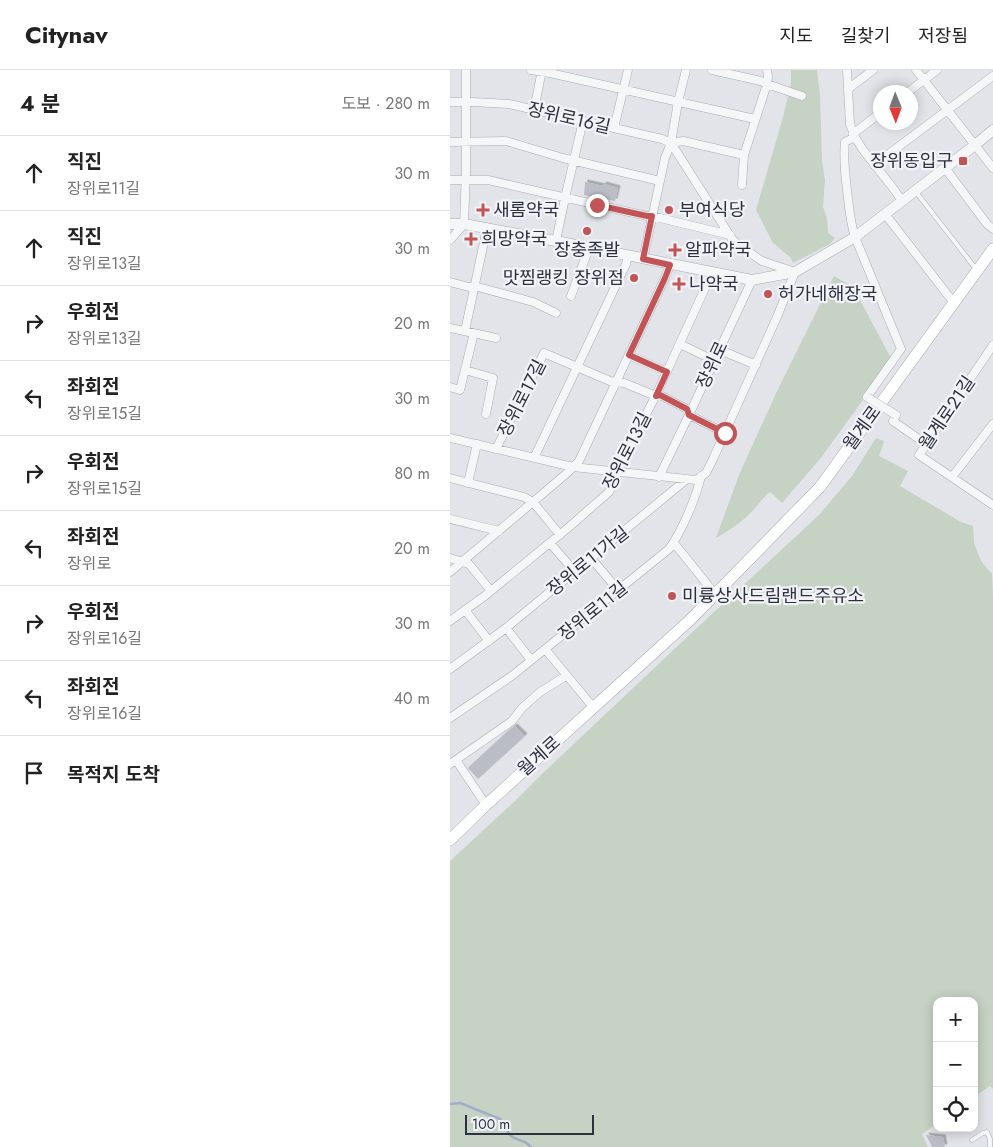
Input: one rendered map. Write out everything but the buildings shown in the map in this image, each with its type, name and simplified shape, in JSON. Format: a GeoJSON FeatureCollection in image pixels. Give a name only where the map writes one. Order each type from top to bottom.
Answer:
{"type":"FeatureCollection","features":[{"type":"Feature","properties":{"kind":"main road","name":"월계로"},"geometry":{"type":"LineString","coordinates":[[450,840],[486,804],[690,620],[820,487],[993,249]]}},
{"type":"Feature","properties":{"kind":"street"},"geometry":{"type":"LineString","coordinates":[[450,240],[464,224],[466,70]]}},
{"type":"Feature","properties":{"kind":"street"},"geometry":{"type":"LineString","coordinates":[[532,70],[755,119]]}},
{"type":"Feature","properties":{"kind":"street"},"geometry":{"type":"LineString","coordinates":[[614,128],[628,70]]}},
{"type":"Feature","properties":{"kind":"street"},"geometry":{"type":"LineString","coordinates":[[643,259],[665,158],[671,143],[686,70]]}},
{"type":"Feature","properties":{"kind":"street"},"geometry":{"type":"LineString","coordinates":[[712,70],[761,81],[802,96]]}},
{"type":"Feature","properties":{"kind":"street"},"geometry":{"type":"LineString","coordinates":[[742,185],[744,155],[767,84],[767,70]]}},
{"type":"Feature","properties":{"kind":"street"},"geometry":{"type":"LineString","coordinates":[[847,70],[850,124],[854,136],[902,201]]}},
{"type":"Feature","properties":{"kind":"street"},"geometry":{"type":"LineString","coordinates":[[848,89],[873,70]]}},
{"type":"Feature","properties":{"kind":"street"},"geometry":{"type":"LineString","coordinates":[[916,70],[993,168]]}},
{"type":"Feature","properties":{"kind":"street"},"geometry":{"type":"LineString","coordinates":[[917,85],[937,70]]}},
{"type":"Feature","properties":{"kind":"street"},"geometry":{"type":"LineString","coordinates":[[534,110],[542,71]]}},
{"type":"Feature","properties":{"kind":"street"},"geometry":{"type":"LineString","coordinates":[[874,165],[993,76]]}},
{"type":"Feature","properties":{"kind":"street","name":"장위로16길"},"geometry":{"type":"LineString","coordinates":[[450,102],[509,104],[662,139],[671,143],[683,142],[744,155]]}},
{"type":"Feature","properties":{"kind":"street"},"geometry":{"type":"LineString","coordinates":[[855,237],[849,211],[845,142],[873,120]]}},
{"type":"Feature","properties":{"kind":"street"},"geometry":{"type":"LineString","coordinates":[[556,241],[583,121]]}},
{"type":"Feature","properties":{"kind":"street"},"geometry":{"type":"LineString","coordinates":[[450,224],[464,224],[486,228],[752,280],[795,272],[855,237],[975,146],[993,130]]}},
{"type":"Feature","properties":{"kind":"street"},"geometry":{"type":"LineString","coordinates":[[450,142],[506,141],[660,181]]}},
{"type":"Feature","properties":{"kind":"street"},"geometry":{"type":"LineString","coordinates":[[671,143],[730,235],[740,246],[762,261],[795,272]]}},
{"type":"Feature","properties":{"kind":"street"},"geometry":{"type":"LineString","coordinates":[[945,168],[987,224],[993,229]]}},
{"type":"Feature","properties":{"kind":"street"},"geometry":{"type":"LineString","coordinates":[[450,180],[488,180],[730,235]]}},
{"type":"Feature","properties":{"kind":"street"},"geometry":{"type":"LineString","coordinates":[[885,214],[954,303]]}},
{"type":"Feature","properties":{"kind":"street"},"geometry":{"type":"LineString","coordinates":[[465,331],[486,228]]}},
{"type":"Feature","properties":{"kind":"street","name":"월계로"},"geometry":{"type":"LineString","coordinates":[[855,237],[901,349],[867,397],[896,416],[893,421],[926,444]]}},
{"type":"Feature","properties":{"kind":"street"},"geometry":{"type":"LineString","coordinates":[[571,296],[589,248]]}},
{"type":"Feature","properties":{"kind":"street","name":"장위로17길"},"geometry":{"type":"LineString","coordinates":[[534,458],[578,368],[628,256]]}},
{"type":"Feature","properties":{"kind":"street"},"geometry":{"type":"LineString","coordinates":[[450,572],[580,461],[670,265]]}},
{"type":"Feature","properties":{"kind":"street","name":"장위로11길"},"geometry":{"type":"LineString","coordinates":[[450,718],[531,660],[674,543],[698,490],[701,476],[706,473],[778,317],[795,272]]}},
{"type":"Feature","properties":{"kind":"street","name":"장위로13길"},"geometry":{"type":"LineString","coordinates":[[450,621],[491,591],[609,492],[617,472],[656,396],[712,273]]}},
{"type":"Feature","properties":{"kind":"street","name":"장위로"},"geometry":{"type":"LineString","coordinates":[[658,477],[752,280]]}},
{"type":"Feature","properties":{"kind":"street"},"geometry":{"type":"LineString","coordinates":[[450,282],[469,287],[478,287],[533,302],[556,313]]}},
{"type":"Feature","properties":{"kind":"street"},"geometry":{"type":"LineString","coordinates":[[450,328],[496,338]]}},
{"type":"Feature","properties":{"kind":"street"},"geometry":{"type":"LineString","coordinates":[[450,387],[460,390],[474,333]]}},
{"type":"Feature","properties":{"kind":"street"},"geometry":{"type":"LineString","coordinates":[[680,344],[714,361]]}},
{"type":"Feature","properties":{"kind":"street","name":"월계로21길"},"geometry":{"type":"LineString","coordinates":[[952,477],[919,455],[993,345]]}},
{"type":"Feature","properties":{"kind":"street"},"geometry":{"type":"LineString","coordinates":[[720,350],[756,365]]}},
{"type":"Feature","properties":{"kind":"street","name":"장위로17길"},"geometry":{"type":"LineString","coordinates":[[496,449],[544,353],[578,368]]}},
{"type":"Feature","properties":{"kind":"street"},"geometry":{"type":"LineString","coordinates":[[629,355],[667,372]]}},
{"type":"Feature","properties":{"kind":"street"},"geometry":{"type":"LineString","coordinates":[[578,368],[610,382],[624,383],[656,396]]}},
{"type":"Feature","properties":{"kind":"street"},"geometry":{"type":"LineString","coordinates":[[465,370],[493,378],[486,414]]}},
{"type":"Feature","properties":{"kind":"street","name":"장위로13길"},"geometry":{"type":"LineString","coordinates":[[656,396],[660,395],[687,409],[689,415]]}},
{"type":"Feature","properties":{"kind":"street"},"geometry":{"type":"LineString","coordinates":[[689,415],[725,433]]}},
{"type":"Feature","properties":{"kind":"street"},"geometry":{"type":"LineString","coordinates":[[993,424],[952,477],[993,505]]}},
{"type":"Feature","properties":{"kind":"street"},"geometry":{"type":"LineString","coordinates":[[450,438],[574,467],[696,480],[701,476]]}},
{"type":"Feature","properties":{"kind":"street"},"geometry":{"type":"LineString","coordinates":[[468,483],[477,444]]}},
{"type":"Feature","properties":{"kind":"street"},"geometry":{"type":"LineString","coordinates":[[450,478],[524,497],[533,502],[560,535]]}},
{"type":"Feature","properties":{"kind":"street","name":"장위로11가길"},"geometry":{"type":"LineString","coordinates":[[450,669],[506,628],[687,479]]}},
{"type":"Feature","properties":{"kind":"street"},"geometry":{"type":"LineString","coordinates":[[450,519],[499,531]]}},
{"type":"Feature","properties":{"kind":"street"},"geometry":{"type":"LineString","coordinates":[[550,543],[575,572]]}},
{"type":"Feature","properties":{"kind":"street"},"geometry":{"type":"LineString","coordinates":[[674,543],[715,594]]}},
{"type":"Feature","properties":{"kind":"street"},"geometry":{"type":"LineString","coordinates":[[450,558],[469,564],[491,591]]}},
{"type":"Feature","properties":{"kind":"street"},"geometry":{"type":"LineString","coordinates":[[591,558],[618,590]]}},
{"type":"Feature","properties":{"kind":"street"},"geometry":{"type":"LineString","coordinates":[[465,610],[488,641]]}},
{"type":"Feature","properties":{"kind":"street"},"geometry":{"type":"LineString","coordinates":[[506,628],[531,660]]}},
{"type":"Feature","properties":{"kind":"street"},"geometry":{"type":"LineString","coordinates":[[545,649],[593,707]]}},
{"type":"Feature","properties":{"kind":"street"},"geometry":{"type":"LineString","coordinates":[[486,804],[453,762],[512,721],[522,708],[540,692],[566,676]]}},
{"type":"Feature","properties":{"kind":"lane"},"geometry":{"type":"LineString","coordinates":[[915,190],[977,271]]}},
{"type":"Feature","properties":{"kind":"lane"},"geometry":{"type":"LineString","coordinates":[[972,1140],[987,1132],[990,1139],[990,1147]]}},
{"type":"Feature","properties":{"kind":"green space"},"geometry":{"type":"Polygon","coordinates":[[[791,70],[817,70],[820,95],[822,161],[825,180],[823,207],[827,218],[828,233],[835,238],[830,244],[793,263],[791,258],[773,243],[756,210],[782,121],[791,84],[791,70]]]}},
{"type":"Feature","properties":{"kind":"green space"},"geometry":{"type":"Polygon","coordinates":[[[834,276],[853,287],[892,360],[820,459],[782,503],[770,492],[741,521],[716,538],[739,475],[778,389],[834,276]]]}},
{"type":"Feature","properties":{"kind":"green space"},"geometry":{"type":"Polygon","coordinates":[[[876,438],[884,441],[879,456],[908,471],[900,486],[961,522],[973,526],[974,543],[981,561],[992,574],[993,1089],[990,1086],[978,1094],[978,997],[933,997],[933,1127],[922,1134],[928,1147],[450,1147],[450,861],[819,515],[852,476],[876,438]]]}},
{"type":"Feature","properties":{"kind":"waterway"},"geometry":{"type":"LineString","coordinates":[[450,1104],[460,1103],[500,1119],[510,1135],[531,1147]]}},
{"type":"Feature","properties":{"kind":"place","name":"장위동입구"},"geometry":{"type":"Point","coordinates":[963,161]}},
{"type":"Feature","properties":{"kind":"place","name":"새롬약국"},"geometry":{"type":"Point","coordinates":[483,210]}},
{"type":"Feature","properties":{"kind":"place","name":"부여식당"},"geometry":{"type":"Point","coordinates":[669,210]}},
{"type":"Feature","properties":{"kind":"place","name":"장충족발"},"geometry":{"type":"Point","coordinates":[587,231]}},
{"type":"Feature","properties":{"kind":"place","name":"희망약국"},"geometry":{"type":"Point","coordinates":[471,239]}},
{"type":"Feature","properties":{"kind":"place","name":"알파약국"},"geometry":{"type":"Point","coordinates":[675,250]}},
{"type":"Feature","properties":{"kind":"place","name":"맛찜랭킹 장위점"},"geometry":{"type":"Point","coordinates":[634,278]}},
{"type":"Feature","properties":{"kind":"place","name":"나약국"},"geometry":{"type":"Point","coordinates":[679,284]}},
{"type":"Feature","properties":{"kind":"place","name":"허가네해장국"},"geometry":{"type":"Point","coordinates":[768,294]}},
{"type":"Feature","properties":{"kind":"place","name":"미륭상사드림랜드주유소"},"geometry":{"type":"Point","coordinates":[672,596]}},
{"type":"Feature","properties":{"kind":"route"},"geometry":{"type":"LineString","coordinates":[[597,205],[652,216],[643,259],[670,265],[629,355],[667,372],[656,396],[660,395],[687,409],[689,415],[725,433]]}}]}
